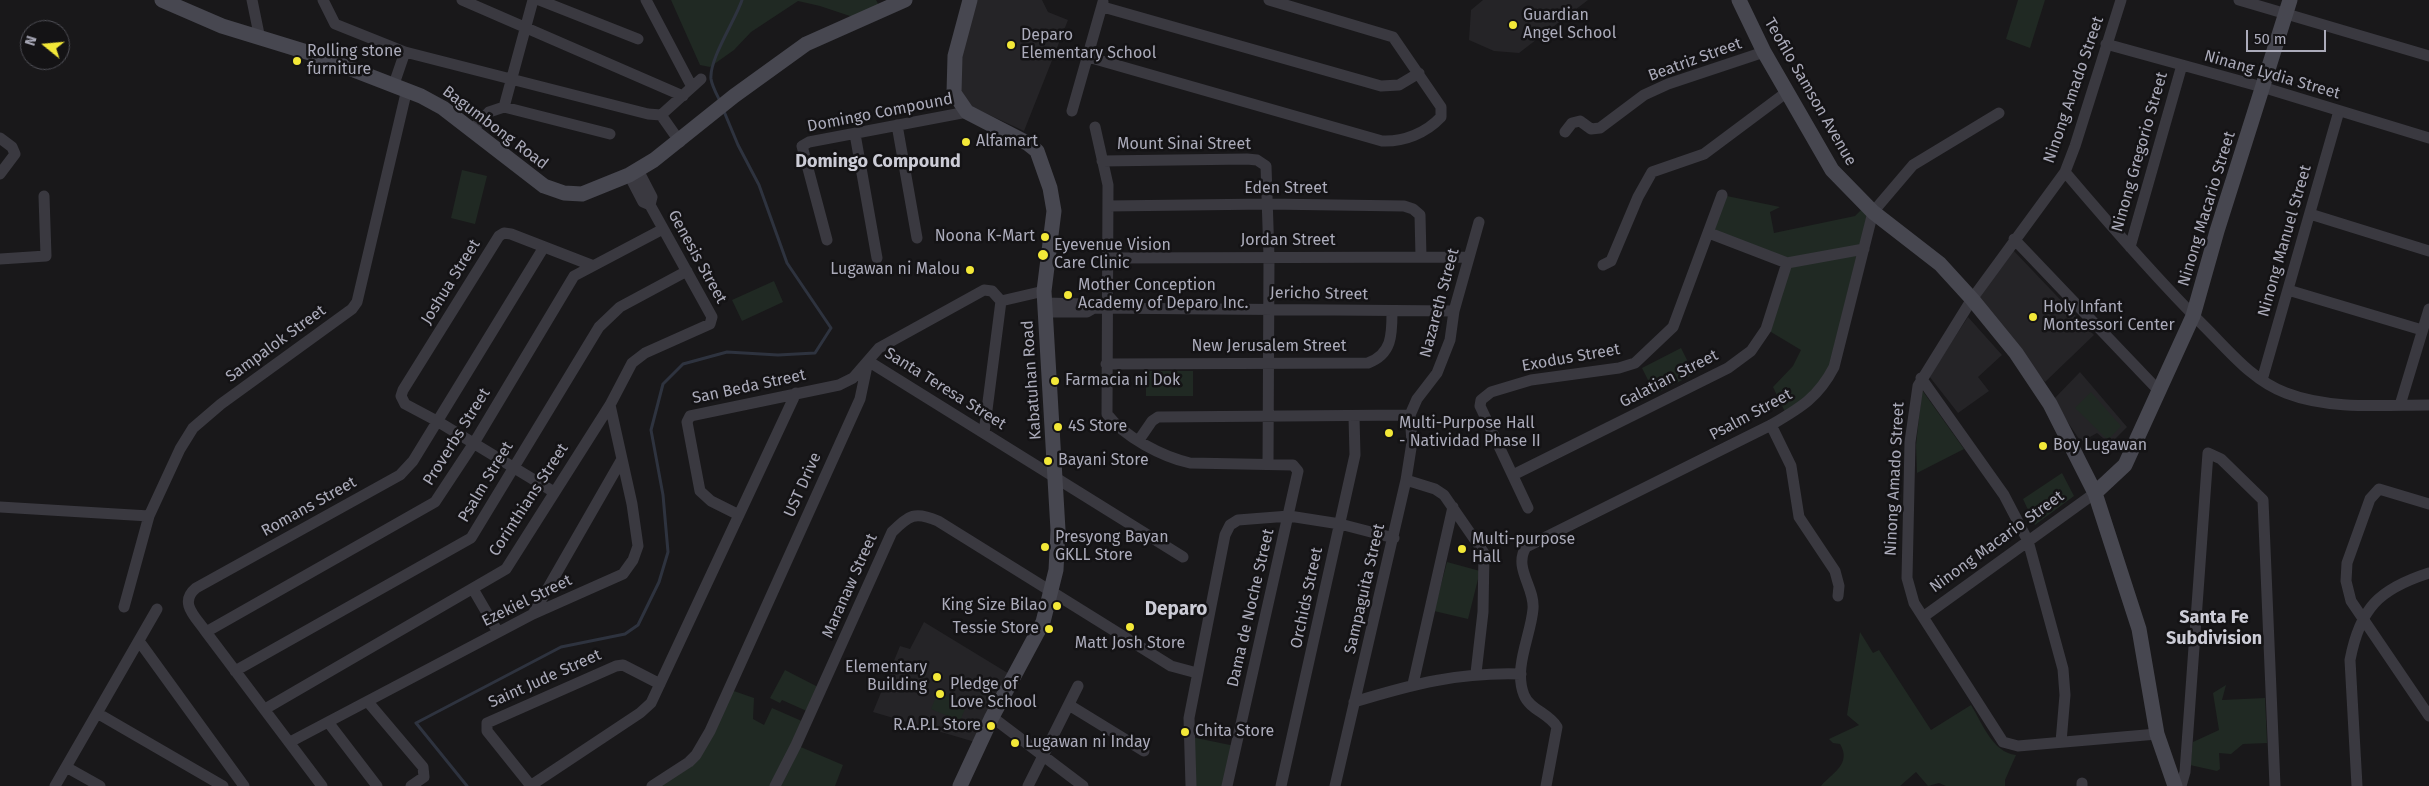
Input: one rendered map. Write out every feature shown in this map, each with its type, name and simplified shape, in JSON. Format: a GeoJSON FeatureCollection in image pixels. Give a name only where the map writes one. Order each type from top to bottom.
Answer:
{"type":"FeatureCollection","features":[{"type":"Feature","properties":{"kind":"main road","name":"Bagumbong Road"},"geometry":{"type":"LineString","coordinates":[[167,1],[222,26],[310,53],[400,87],[444,108],[533,179],[564,193],[582,194],[633,173],[680,142],[734,96],[806,44],[906,0]]}},
{"type":"Feature","properties":{"kind":"main road"},"geometry":{"type":"LineString","coordinates":[[966,112],[954,93],[952,80],[955,56],[970,0]]}},
{"type":"Feature","properties":{"kind":"main road","name":"Teofilo Samson Avenue"},"geometry":{"type":"LineString","coordinates":[[1739,0],[1764,52],[1832,170],[1873,212],[1940,264],[1972,298],[2016,353],[2050,404],[2095,493],[2139,629],[2157,734],[2175,786]]}},
{"type":"Feature","properties":{"kind":"main road","name":"Ninong Macario Street"},"geometry":{"type":"LineString","coordinates":[[2095,493],[2124,466],[2160,392],[2193,316],[2217,231],[2288,7]]}},
{"type":"Feature","properties":{"kind":"main road","name":"Kabatuhan Road"},"geometry":{"type":"LineString","coordinates":[[960,786],[992,717],[1036,636],[1052,590],[1058,552],[1056,476],[1045,302],[1054,211],[1050,188],[1037,151],[1027,143],[966,112]]}},
{"type":"Feature","properties":{"kind":"street"},"geometry":{"type":"LineString","coordinates":[[252,0],[260,39]]}},
{"type":"Feature","properties":{"kind":"street"},"geometry":{"type":"LineString","coordinates":[[323,0],[331,18],[342,28],[405,52],[648,114],[661,115],[696,83],[646,0]]}},
{"type":"Feature","properties":{"kind":"street"},"geometry":{"type":"LineString","coordinates":[[462,0],[682,96]]}},
{"type":"Feature","properties":{"kind":"street"},"geometry":{"type":"LineString","coordinates":[[504,107],[533,0]]}},
{"type":"Feature","properties":{"kind":"street"},"geometry":{"type":"LineString","coordinates":[[539,0],[638,39]]}},
{"type":"Feature","properties":{"kind":"street"},"geometry":{"type":"LineString","coordinates":[[1088,57],[1382,141],[1402,140],[1414,135],[1441,117],[1441,107],[1398,41],[1387,33],[1269,0]]}},
{"type":"Feature","properties":{"kind":"street","name":"Ninong Amado Street"},"geometry":{"type":"LineString","coordinates":[[2121,0],[2065,172],[1972,298],[1921,378],[1914,400],[1910,442],[1907,578],[1909,592],[1922,617],[2003,742],[2018,746],[2157,734]]}},
{"type":"Feature","properties":{"kind":"street"},"geometry":{"type":"LineString","coordinates":[[2239,0],[2288,7],[2429,56]]}},
{"type":"Feature","properties":{"kind":"street"},"geometry":{"type":"LineString","coordinates":[[1072,111],[1103,4],[1381,86],[1399,85],[1419,73]]}},
{"type":"Feature","properties":{"kind":"street","name":"Ninang Lydia Street"},"geometry":{"type":"LineString","coordinates":[[2106,44],[2262,87],[2429,138]]}},
{"type":"Feature","properties":{"kind":"street","name":"Sampalok Street"},"geometry":{"type":"LineString","coordinates":[[124,607],[149,516],[180,449],[193,428],[221,404],[352,309],[357,302],[400,87],[405,52]]}},
{"type":"Feature","properties":{"kind":"street","name":"Beatriz Street"},"geometry":{"type":"LineString","coordinates":[[1565,132],[1572,124],[1580,121],[1591,130],[1600,128],[1644,95],[1764,52]]}},
{"type":"Feature","properties":{"kind":"street","name":"Ninong Gregorio Street"},"geometry":{"type":"LineString","coordinates":[[2130,247],[2182,65]]}},
{"type":"Feature","properties":{"kind":"street"},"geometry":{"type":"LineString","coordinates":[[1603,266],[1611,261],[1638,197],[1652,172],[1704,154],[1787,92]]}},
{"type":"Feature","properties":{"kind":"street"},"geometry":{"type":"LineString","coordinates":[[472,130],[489,112],[504,107],[610,134]]}},
{"type":"Feature","properties":{"kind":"street","name":"Ninong Manuel Street"},"geometry":{"type":"LineString","coordinates":[[2262,380],[2339,111]]}},
{"type":"Feature","properties":{"kind":"street","name":"Domingo Compound"},"geometry":{"type":"LineString","coordinates":[[827,240],[802,148],[808,142],[966,112]]}},
{"type":"Feature","properties":{"kind":"street"},"geometry":{"type":"LineString","coordinates":[[1873,212],[1914,165],[1998,113]]}},
{"type":"Feature","properties":{"kind":"street"},"geometry":{"type":"LineString","coordinates":[[661,115],[680,142]]}},
{"type":"Feature","properties":{"kind":"street"},"geometry":{"type":"LineString","coordinates":[[897,125],[917,238]]}},
{"type":"Feature","properties":{"kind":"street"},"geometry":{"type":"LineString","coordinates":[[1095,127],[1108,185],[1107,414],[1113,422],[1153,450],[1190,463],[1268,464]]}},
{"type":"Feature","properties":{"kind":"street"},"geometry":{"type":"LineString","coordinates":[[855,134],[877,258]]}},
{"type":"Feature","properties":{"kind":"street"},"geometry":{"type":"LineString","coordinates":[[0,138],[12,147],[15,154],[0,174]]}},
{"type":"Feature","properties":{"kind":"street","name":"Mount Sinai Street"},"geometry":{"type":"LineString","coordinates":[[1102,161],[1257,160],[1266,166],[1269,257],[1266,416],[1268,464]]}},
{"type":"Feature","properties":{"kind":"street"},"geometry":{"type":"LineString","coordinates":[[2065,172],[2193,316],[2234,357],[2262,380],[2283,392],[2299,398],[2331,402],[2429,405]]}},
{"type":"Feature","properties":{"kind":"street","name":"Genesis Street"},"geometry":{"type":"LineString","coordinates":[[633,173],[652,197],[650,206],[712,317],[710,324]]}},
{"type":"Feature","properties":{"kind":"street"},"geometry":{"type":"LineString","coordinates":[[0,259],[46,256],[44,196]]}},
{"type":"Feature","properties":{"kind":"street","name":"Exodus Street"},"geometry":{"type":"LineString","coordinates":[[1513,475],[1480,406],[1481,400],[1491,392],[1531,380],[1619,368],[1635,363],[1673,327],[1722,196]]}},
{"type":"Feature","properties":{"kind":"street","name":"Eden Street"},"geometry":{"type":"LineString","coordinates":[[1108,206],[1268,204],[1404,206],[1413,209],[1420,215],[1421,257]]}},
{"type":"Feature","properties":{"kind":"street","name":"Psalm Street"},"geometry":{"type":"LineString","coordinates":[[1521,674],[1525,642],[1533,610],[1521,563],[1521,554],[1526,547],[1771,425],[1807,404],[1824,386],[1834,367],[1873,212]]}},
{"type":"Feature","properties":{"kind":"street"},"geometry":{"type":"LineString","coordinates":[[2310,214],[2429,251]]}},
{"type":"Feature","properties":{"kind":"street","name":"Nazareth Street"},"geometry":{"type":"LineString","coordinates":[[1410,415],[1417,399],[1437,373],[1450,340],[1454,311],[1479,222]]}},
{"type":"Feature","properties":{"kind":"street","name":"Proverbs Street"},"geometry":{"type":"LineString","coordinates":[[206,632],[428,508],[443,493],[574,276],[663,229]]}},
{"type":"Feature","properties":{"kind":"street","name":"Joshua Street"},"geometry":{"type":"LineString","coordinates":[[437,421],[405,404],[401,396],[498,236],[504,233],[511,234],[591,266]]}},
{"type":"Feature","properties":{"kind":"street"},"geometry":{"type":"LineString","coordinates":[[1709,233],[1787,263],[1864,249]]}},
{"type":"Feature","properties":{"kind":"street"},"geometry":{"type":"LineString","coordinates":[[2014,239],[2160,392]]}},
{"type":"Feature","properties":{"kind":"street","name":"Romans Street"},"geometry":{"type":"LineString","coordinates":[[206,632],[187,601],[189,594],[196,588],[400,475],[413,461],[544,247]]}},
{"type":"Feature","properties":{"kind":"street","name":"Jordan Street"},"geometry":{"type":"LineString","coordinates":[[1108,258],[1469,257]]}},
{"type":"Feature","properties":{"kind":"street","name":"Galatian Street"},"geometry":{"type":"LineString","coordinates":[[1513,475],[1728,368],[1750,351],[1766,329],[1787,263]]}},
{"type":"Feature","properties":{"kind":"street","name":"Psalm Street"},"geometry":{"type":"LineString","coordinates":[[235,671],[471,538],[599,328],[620,307],[687,271]]}},
{"type":"Feature","properties":{"kind":"street"},"geometry":{"type":"LineString","coordinates":[[868,361],[879,348],[984,290],[992,291],[1001,301],[1045,302]]}},
{"type":"Feature","properties":{"kind":"street"},"geometry":{"type":"LineString","coordinates":[[2288,290],[2422,330]]}},
{"type":"Feature","properties":{"kind":"street"},"geometry":{"type":"LineString","coordinates":[[984,433],[1001,301]]}},
{"type":"Feature","properties":{"kind":"street","name":"Jericho Street"},"geometry":{"type":"LineString","coordinates":[[1045,302],[1087,304],[1094,308],[1107,309],[1454,311]]}},
{"type":"Feature","properties":{"kind":"street"},"geometry":{"type":"LineString","coordinates":[[2400,405],[2429,309]]}},
{"type":"Feature","properties":{"kind":"street","name":"New Jerusalem Street"},"geometry":{"type":"LineString","coordinates":[[1106,364],[1368,363],[1379,359],[1389,346],[1392,312]]}},
{"type":"Feature","properties":{"kind":"street","name":"Corinthians Street"},"geometry":{"type":"LineString","coordinates":[[264,708],[506,569],[610,405],[632,363],[645,353],[710,324]]}},
{"type":"Feature","properties":{"kind":"street","name":"San Beda Street"},"geometry":{"type":"LineString","coordinates":[[739,515],[711,501],[700,491],[687,418],[695,414],[848,381],[868,361]]}},
{"type":"Feature","properties":{"kind":"street","name":"Santa Teresa Street"},"geometry":{"type":"LineString","coordinates":[[868,361],[1056,476],[1183,557]]}},
{"type":"Feature","properties":{"kind":"street","name":"UST Drive"},"geometry":{"type":"LineString","coordinates":[[652,786],[689,762],[710,731],[860,399],[868,361]]}},
{"type":"Feature","properties":{"kind":"street"},"geometry":{"type":"LineString","coordinates":[[1921,378],[2004,495],[2028,541],[2064,676],[2065,695],[2061,742]]}},
{"type":"Feature","properties":{"kind":"street"},"geometry":{"type":"LineString","coordinates":[[531,786],[651,703],[796,393]]}},
{"type":"Feature","properties":{"kind":"street","name":"Ezekiel Street"},"geometry":{"type":"LineString","coordinates":[[290,742],[533,614],[623,574],[633,560],[638,546],[632,504],[610,405]]}},
{"type":"Feature","properties":{"kind":"street"},"geometry":{"type":"LineString","coordinates":[[1139,440],[1152,421],[1158,417],[1354,417],[1410,415]]}},
{"type":"Feature","properties":{"kind":"street","name":"Sampaguita Street"},"geometry":{"type":"LineString","coordinates":[[1335,786],[1406,480],[1412,442],[1410,415]]}},
{"type":"Feature","properties":{"kind":"street","name":"Orchids Street"},"geometry":{"type":"LineString","coordinates":[[1282,786],[1355,455],[1354,417]]}},
{"type":"Feature","properties":{"kind":"street"},"geometry":{"type":"LineString","coordinates":[[437,421],[554,492]]}},
{"type":"Feature","properties":{"kind":"street"},"geometry":{"type":"LineString","coordinates":[[1771,425],[1792,466],[1799,517],[1835,571],[1839,586],[1838,596]]}},
{"type":"Feature","properties":{"kind":"street"},"geometry":{"type":"LineString","coordinates":[[2181,786],[2185,768],[2208,453],[2221,459],[2263,500],[2275,786]]}},
{"type":"Feature","properties":{"kind":"street"},"geometry":{"type":"LineString","coordinates":[[533,614],[622,460]]}},
{"type":"Feature","properties":{"kind":"street","name":"Dama de Noche Street"},"geometry":{"type":"LineString","coordinates":[[1227,786],[1298,471],[1293,465],[1268,464]]}},
{"type":"Feature","properties":{"kind":"street"},"geometry":{"type":"LineString","coordinates":[[1513,475],[1528,508]]}},
{"type":"Feature","properties":{"kind":"street"},"geometry":{"type":"LineString","coordinates":[[1406,480],[1435,489],[1444,495],[1484,554],[1483,612],[1476,674]]}},
{"type":"Feature","properties":{"kind":"street"},"geometry":{"type":"LineString","coordinates":[[2429,504],[2379,488],[2370,499],[2347,562],[2346,581],[2351,601],[2362,619],[2429,716]]}},
{"type":"Feature","properties":{"kind":"street","name":"Ninong Macario Street"},"geometry":{"type":"LineString","coordinates":[[1922,617],[2095,493]]}},
{"type":"Feature","properties":{"kind":"street"},"geometry":{"type":"LineString","coordinates":[[0,507],[149,516]]}},
{"type":"Feature","properties":{"kind":"street"},"geometry":{"type":"LineString","coordinates":[[1413,684],[1453,507]]}},
{"type":"Feature","properties":{"kind":"street","name":"Maranaw Street"},"geometry":{"type":"LineString","coordinates":[[775,786],[796,745],[892,532],[903,521],[914,515],[924,515],[938,521],[1052,590],[1171,666],[1197,673]]}},
{"type":"Feature","properties":{"kind":"street"},"geometry":{"type":"LineString","coordinates":[[1191,786],[1189,718],[1225,535],[1230,525],[1238,520],[1289,516],[1340,524],[1394,538]]}},
{"type":"Feature","properties":{"kind":"street"},"geometry":{"type":"LineString","coordinates":[[2357,786],[2350,660],[2362,619],[2381,596],[2393,586],[2429,573]]}},
{"type":"Feature","properties":{"kind":"street"},"geometry":{"type":"LineString","coordinates":[[473,589],[498,632]]}},
{"type":"Feature","properties":{"kind":"street"},"geometry":{"type":"LineString","coordinates":[[55,786],[157,609]]}},
{"type":"Feature","properties":{"kind":"street"},"geometry":{"type":"LineString","coordinates":[[206,632],[322,786]]}},
{"type":"Feature","properties":{"kind":"street"},"geometry":{"type":"LineString","coordinates":[[139,641],[244,786]]}},
{"type":"Feature","properties":{"kind":"street","name":"Saint Jude Street"},"geometry":{"type":"LineString","coordinates":[[531,786],[487,731],[487,723],[616,666],[623,665],[631,668],[660,684]]}},
{"type":"Feature","properties":{"kind":"street"},"geometry":{"type":"LineString","coordinates":[[1354,702],[1413,684],[1476,674],[1521,674],[1526,699],[1553,721],[1557,727],[1546,786]]}},
{"type":"Feature","properties":{"kind":"street"},"geometry":{"type":"LineString","coordinates":[[1028,786],[1078,686]]}},
{"type":"Feature","properties":{"kind":"street"},"geometry":{"type":"LineString","coordinates":[[368,702],[423,767],[424,777],[411,786]]}},
{"type":"Feature","properties":{"kind":"street"},"geometry":{"type":"LineString","coordinates":[[1069,705],[1144,751]]}},
{"type":"Feature","properties":{"kind":"street"},"geometry":{"type":"LineString","coordinates":[[97,713],[223,786]]}},
{"type":"Feature","properties":{"kind":"street"},"geometry":{"type":"LineString","coordinates":[[992,717],[1083,786]]}},
{"type":"Feature","properties":{"kind":"street"},"geometry":{"type":"LineString","coordinates":[[328,722],[377,786]]}},
{"type":"Feature","properties":{"kind":"street"},"geometry":{"type":"LineString","coordinates":[[66,767],[100,786]]}},
{"type":"Feature","properties":{"kind":"shaded area"},"geometry":{"type":"Polygon","coordinates":[[[671,0],[876,0],[881,9],[856,18],[798,1],[751,32],[734,50],[710,67],[700,65],[671,0]]]}},
{"type":"Feature","properties":{"kind":"shaded area","name":"Deparo Elementary School"},"geometry":{"type":"Polygon","coordinates":[[[974,0],[1042,0],[1048,12],[1068,20],[1024,131],[970,106],[961,90],[957,71],[974,0]]]}},
{"type":"Feature","properties":{"kind":"shaded area","name":"Guardian Angel School"},"geometry":{"type":"Polygon","coordinates":[[[1483,0],[1588,0],[1519,53],[1494,51],[1469,40],[1471,10],[1483,0]]]}},
{"type":"Feature","properties":{"kind":"shaded area"},"geometry":{"type":"Polygon","coordinates":[[[2018,0],[2045,0],[2030,48],[2006,39],[2018,0]]]}},
{"type":"Feature","properties":{"kind":"shaded area"},"geometry":{"type":"Polygon","coordinates":[[[462,170],[487,176],[475,224],[451,218],[462,170]]]}},
{"type":"Feature","properties":{"kind":"shaded area"},"geometry":{"type":"Polygon","coordinates":[[[1722,195],[1780,207],[1770,212],[1774,233],[1855,216],[1866,205],[1873,212],[1834,367],[1787,416],[1773,387],[1793,366],[1801,350],[1766,329],[1787,263],[1709,233],[1722,195]]]}},
{"type":"Feature","properties":{"kind":"shaded area","name":"Holy Infant Montessori Center"},"geometry":{"type":"Polygon","coordinates":[[[2013,250],[2094,335],[2045,382],[1974,298],[2013,250]]]}},
{"type":"Feature","properties":{"kind":"shaded area"},"geometry":{"type":"Polygon","coordinates":[[[774,281],[783,302],[742,321],[732,300],[774,281]]]}},
{"type":"Feature","properties":{"kind":"shaded area"},"geometry":{"type":"Polygon","coordinates":[[[1968,317],[2002,355],[1978,377],[1989,391],[1958,413],[1929,376],[1968,317]]]}},
{"type":"Feature","properties":{"kind":"shaded area"},"geometry":{"type":"Polygon","coordinates":[[[1681,348],[1694,374],[1655,394],[1642,368],[1681,348]]]}},
{"type":"Feature","properties":{"kind":"shaded area"},"geometry":{"type":"Polygon","coordinates":[[[1146,371],[1193,371],[1193,396],[1146,396],[1146,371]]]}},
{"type":"Feature","properties":{"kind":"shaded area","name":"Holy Infant Montessori Center"},"geometry":{"type":"Polygon","coordinates":[[[2080,372],[2127,427],[2110,444],[2097,433],[2081,442],[2053,400],[2080,372]]]}},
{"type":"Feature","properties":{"kind":"shaded area"},"geometry":{"type":"Polygon","coordinates":[[[1922,390],[1964,449],[1917,473],[1916,445],[1922,390]]]}},
{"type":"Feature","properties":{"kind":"shaded area"},"geometry":{"type":"Polygon","coordinates":[[[2091,392],[2121,426],[2108,440],[2075,408],[2091,392]]]}},
{"type":"Feature","properties":{"kind":"shaded area"},"geometry":{"type":"Polygon","coordinates":[[[2062,473],[2074,496],[2035,525],[2023,499],[2062,473]]]}},
{"type":"Feature","properties":{"kind":"shaded area"},"geometry":{"type":"Polygon","coordinates":[[[1447,562],[1480,571],[1468,619],[1434,611],[1447,562]]]}},
{"type":"Feature","properties":{"kind":"shaded area","name":"Pledge of Love School"},"geometry":{"type":"Polygon","coordinates":[[[924,622],[1011,675],[975,742],[873,712],[900,646],[910,649],[924,622]]]}},
{"type":"Feature","properties":{"kind":"shaded area"},"geometry":{"type":"Polygon","coordinates":[[[1860,632],[1873,653],[1879,650],[1931,730],[1971,705],[1994,743],[2008,753],[2016,755],[2005,780],[2005,786],[1946,786],[1939,783],[1928,786],[1916,772],[1900,786],[1821,786],[1839,768],[1844,757],[1840,744],[1833,743],[1829,739],[1859,725],[1847,715],[1860,632]]]}},
{"type":"Feature","properties":{"kind":"shaded area"},"geometry":{"type":"Polygon","coordinates":[[[785,670],[818,687],[809,712],[782,700],[780,703],[770,698],[785,670]]]}},
{"type":"Feature","properties":{"kind":"shaded area"},"geometry":{"type":"Polygon","coordinates":[[[2226,685],[2222,700],[2265,698],[2267,743],[2243,744],[2231,754],[2219,753],[2220,769],[2217,771],[2190,765],[2193,742],[2219,730],[2213,693],[2226,685]]]}},
{"type":"Feature","properties":{"kind":"shaded area"},"geometry":{"type":"Polygon","coordinates":[[[731,690],[754,698],[753,719],[764,725],[772,708],[804,722],[771,786],[657,786],[683,770],[731,690]]]}},
{"type":"Feature","properties":{"kind":"shaded area"},"geometry":{"type":"Polygon","coordinates":[[[938,692],[967,704],[960,721],[931,709],[938,692]]]}},
{"type":"Feature","properties":{"kind":"shaded area"},"geometry":{"type":"Polygon","coordinates":[[[1191,737],[1235,746],[1226,786],[1192,786],[1191,737]]]}},
{"type":"Feature","properties":{"kind":"shaded area"},"geometry":{"type":"Polygon","coordinates":[[[796,745],[843,765],[835,786],[775,786],[796,745]]]}},
{"type":"Feature","properties":{"kind":"waterway"},"geometry":{"type":"LineString","coordinates":[[720,101],[711,79],[711,71],[718,51],[742,0]]}},
{"type":"Feature","properties":{"kind":"waterway"},"geometry":{"type":"LineString","coordinates":[[467,786],[416,723],[561,647],[625,634],[638,625],[659,582],[668,552],[663,495],[651,430],[663,384],[683,364],[727,352],[778,355],[815,353],[831,328],[787,263],[759,185],[738,145],[723,109]]}},
{"type":"Feature","properties":{"kind":"place","name":"Guardian Angel School"},"geometry":{"type":"Point","coordinates":[1513,25]}},
{"type":"Feature","properties":{"kind":"place","name":"Deparo Elementary School"},"geometry":{"type":"Point","coordinates":[1011,45]}},
{"type":"Feature","properties":{"kind":"place","name":"Rolling stone furniture"},"geometry":{"type":"Point","coordinates":[297,61]}},
{"type":"Feature","properties":{"kind":"place","name":"Alfamart"},"geometry":{"type":"Point","coordinates":[966,142]}},
{"type":"Feature","properties":{"kind":"place","name":"Noona K-Mart"},"geometry":{"type":"Point","coordinates":[1045,237]}},
{"type":"Feature","properties":{"kind":"place","name":"Eyevenue Vision Care Clinic"},"geometry":{"type":"Point","coordinates":[1043,255]}},
{"type":"Feature","properties":{"kind":"place","name":"Lugawan ni Malou"},"geometry":{"type":"Point","coordinates":[970,270]}},
{"type":"Feature","properties":{"kind":"place","name":"Mother Conception Academy of Deparo Inc."},"geometry":{"type":"Point","coordinates":[1068,295]}},
{"type":"Feature","properties":{"kind":"place","name":"Holy Infant Montessori Center"},"geometry":{"type":"Point","coordinates":[2033,317]}},
{"type":"Feature","properties":{"kind":"place","name":"Farmacia ni Dok"},"geometry":{"type":"Point","coordinates":[1055,381]}},
{"type":"Feature","properties":{"kind":"place","name":"4S Store"},"geometry":{"type":"Point","coordinates":[1058,427]}},
{"type":"Feature","properties":{"kind":"place","name":"Multi-Purpose Hall - Natividad Phase II"},"geometry":{"type":"Point","coordinates":[1389,433]}},
{"type":"Feature","properties":{"kind":"place","name":"Boy Lugawan"},"geometry":{"type":"Point","coordinates":[2043,446]}},
{"type":"Feature","properties":{"kind":"place","name":"Bayani Store"},"geometry":{"type":"Point","coordinates":[1048,461]}},
{"type":"Feature","properties":{"kind":"place","name":"Presyong Bayan GKLL Store"},"geometry":{"type":"Point","coordinates":[1045,547]}},
{"type":"Feature","properties":{"kind":"place","name":"Multi-purpose Hall"},"geometry":{"type":"Point","coordinates":[1462,549]}},
{"type":"Feature","properties":{"kind":"place","name":"King Size Bilao"},"geometry":{"type":"Point","coordinates":[1057,606]}},
{"type":"Feature","properties":{"kind":"place","name":"Matt Josh Store"},"geometry":{"type":"Point","coordinates":[1130,627]}},
{"type":"Feature","properties":{"kind":"place","name":"Tessie Store"},"geometry":{"type":"Point","coordinates":[1049,629]}},
{"type":"Feature","properties":{"kind":"place","name":"Elementary Building"},"geometry":{"type":"Point","coordinates":[937,677]}},
{"type":"Feature","properties":{"kind":"place","name":"Pledge of Love School"},"geometry":{"type":"Point","coordinates":[940,694]}},
{"type":"Feature","properties":{"kind":"place","name":"R.A.P.L Store"},"geometry":{"type":"Point","coordinates":[991,726]}},
{"type":"Feature","properties":{"kind":"place","name":"Chita Store"},"geometry":{"type":"Point","coordinates":[1185,732]}},
{"type":"Feature","properties":{"kind":"place","name":"Lugawan ni Inday"},"geometry":{"type":"Point","coordinates":[1015,743]}},
{"type":"Feature","properties":{"kind":"district","name":"Domingo Compound"},"geometry":{"type":"Point","coordinates":[878,162]}},
{"type":"Feature","properties":{"kind":"district","name":"Deparo"},"geometry":{"type":"Point","coordinates":[1176,610]}},
{"type":"Feature","properties":{"kind":"district","name":"Santa Fe Subdivision"},"geometry":{"type":"Point","coordinates":[2214,628]}}]}
